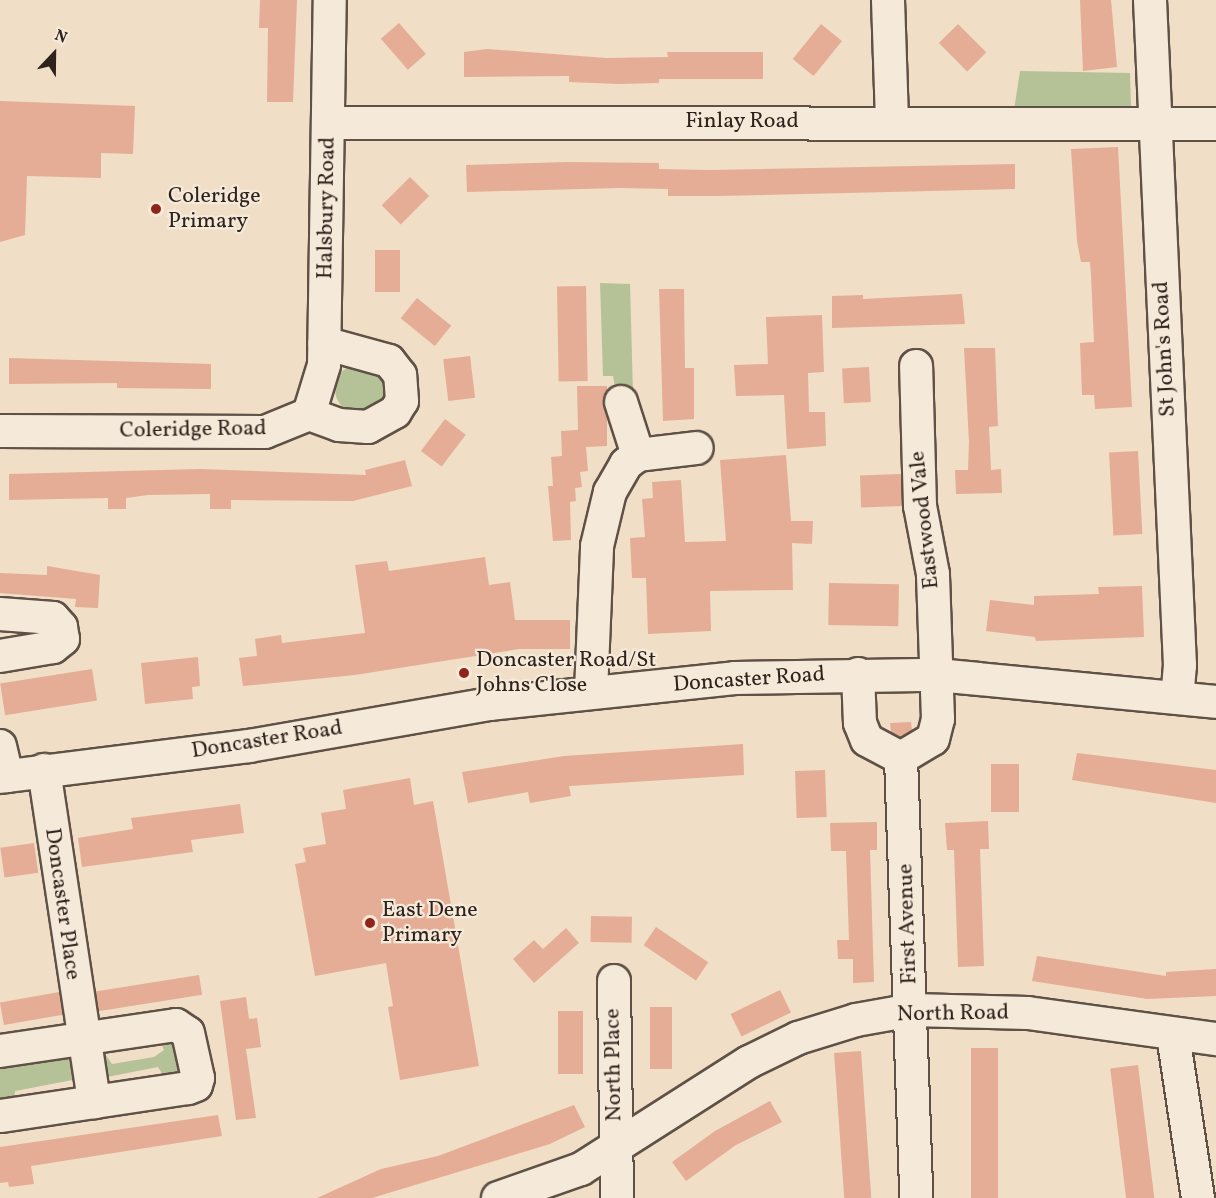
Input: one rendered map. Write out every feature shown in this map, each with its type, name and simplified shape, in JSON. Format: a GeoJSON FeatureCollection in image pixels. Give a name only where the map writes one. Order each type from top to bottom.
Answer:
{"type":"FeatureCollection","features":[{"type":"Feature","properties":{"kind":"street","name":"Halsbury Road"},"geometry":{"type":"LineString","coordinates":[[309,414],[324,365],[330,0]]}},
{"type":"Feature","properties":{"kind":"street"},"geometry":{"type":"LineString","coordinates":[[888,0],[892,122]]}},
{"type":"Feature","properties":{"kind":"street","name":"St John's Road"},"geometry":{"type":"LineString","coordinates":[[1150,0],[1180,665],[1177,698]]}},
{"type":"Feature","properties":{"kind":"street","name":"Finlay Road"},"geometry":{"type":"LineString","coordinates":[[329,123],[892,122],[1155,126],[1216,124]]}},
{"type":"Feature","properties":{"kind":"street"},"geometry":{"type":"LineString","coordinates":[[309,414],[339,425],[368,427],[395,412],[402,401],[400,375],[389,361],[324,342]]}},
{"type":"Feature","properties":{"kind":"street","name":"Eastwood Vale"},"geometry":{"type":"LineString","coordinates":[[916,366],[920,506],[933,574],[937,675]]}},
{"type":"Feature","properties":{"kind":"street"},"geometry":{"type":"LineString","coordinates":[[621,402],[638,455]]}},
{"type":"Feature","properties":{"kind":"street","name":"Coleridge Road"},"geometry":{"type":"LineString","coordinates":[[0,431],[265,432],[309,414]]}},
{"type":"Feature","properties":{"kind":"street"},"geometry":{"type":"LineString","coordinates":[[591,692],[603,515],[618,475],[638,455],[697,448]]}},
{"type":"Feature","properties":{"kind":"street"},"geometry":{"type":"LineString","coordinates":[[0,614],[53,618],[63,639],[53,647],[0,656]]}},
{"type":"Feature","properties":{"kind":"street"},"geometry":{"type":"LineString","coordinates":[[858,674],[860,723],[867,740],[901,758],[933,739],[937,675]]}},
{"type":"Feature","properties":{"kind":"street","name":"Doncaster Road"},"geometry":{"type":"LineString","coordinates":[[4,777],[44,770],[249,746],[478,705],[735,678],[858,674],[937,675],[1216,702]]}},
{"type":"Feature","properties":{"kind":"street"},"geometry":{"type":"LineString","coordinates":[[0,746],[4,777]]}},
{"type":"Feature","properties":{"kind":"street","name":"First Avenue"},"geometry":{"type":"LineString","coordinates":[[901,758],[912,1010],[916,1198]]}},
{"type":"Feature","properties":{"kind":"street","name":"Doncaster Place"},"geometry":{"type":"LineString","coordinates":[[44,770],[82,1038],[94,1102]]}},
{"type":"Feature","properties":{"kind":"street","name":"North Place"},"geometry":{"type":"LineString","coordinates":[[614,981],[617,1198]]}},
{"type":"Feature","properties":{"kind":"street","name":"North Road"},"geometry":{"type":"LineString","coordinates":[[498,1198],[549,1184],[615,1149],[771,1050],[856,1020],[912,1010],[1028,1013],[1173,1035],[1216,1039]]}},
{"type":"Feature","properties":{"kind":"street"},"geometry":{"type":"LineString","coordinates":[[0,1051],[82,1038],[184,1027],[198,1078],[196,1085],[188,1088],[0,1116]]}},
{"type":"Feature","properties":{"kind":"street"},"geometry":{"type":"LineString","coordinates":[[1173,1035],[1198,1198]]}},
{"type":"Feature","properties":{"kind":"green space"},"geometry":{"type":"Polygon","coordinates":[[[1020,71],[1130,73],[1131,106],[1119,111],[1014,110],[1020,71]]]}},
{"type":"Feature","properties":{"kind":"green space"},"geometry":{"type":"Polygon","coordinates":[[[600,283],[630,284],[633,393],[616,392],[613,376],[603,376],[600,283]]]}},
{"type":"Feature","properties":{"kind":"green space"},"geometry":{"type":"Polygon","coordinates":[[[355,364],[365,364],[378,371],[385,384],[385,394],[378,407],[365,414],[355,414],[346,410],[339,403],[335,394],[335,384],[339,375],[346,368],[355,364]]]}},
{"type":"Feature","properties":{"kind":"green space"},"geometry":{"type":"Polygon","coordinates":[[[171,1035],[187,1071],[168,1083],[158,1067],[107,1077],[111,1092],[105,1092],[99,1045],[112,1064],[154,1057],[164,1050],[158,1036],[171,1035]]]}},
{"type":"Feature","properties":{"kind":"green space"},"geometry":{"type":"Polygon","coordinates":[[[72,1049],[78,1079],[15,1091],[13,1104],[0,1103],[0,1064],[72,1049]]]}},
{"type":"Feature","properties":{"kind":"building"},"geometry":{"type":"Polygon","coordinates":[[[260,0],[297,0],[293,102],[267,102],[268,28],[259,28],[260,0]]]}},
{"type":"Feature","properties":{"kind":"building"},"geometry":{"type":"Polygon","coordinates":[[[1080,0],[1111,0],[1117,67],[1083,71],[1080,0]]]}},
{"type":"Feature","properties":{"kind":"building"},"geometry":{"type":"Polygon","coordinates":[[[399,23],[426,54],[408,70],[381,39],[399,23]]]}},
{"type":"Feature","properties":{"kind":"building"},"geometry":{"type":"Polygon","coordinates":[[[821,24],[842,41],[814,76],[793,59],[821,24]]]}},
{"type":"Feature","properties":{"kind":"building"},"geometry":{"type":"Polygon","coordinates":[[[958,24],[986,52],[967,71],[939,43],[958,24]]]}},
{"type":"Feature","properties":{"kind":"building"},"geometry":{"type":"Polygon","coordinates":[[[487,49],[606,58],[668,57],[667,52],[763,52],[763,79],[659,79],[659,83],[618,84],[569,82],[569,76],[464,77],[464,52],[487,49]]]}},
{"type":"Feature","properties":{"kind":"building"},"geometry":{"type":"Polygon","coordinates":[[[0,101],[135,106],[133,154],[101,153],[101,178],[27,176],[25,235],[0,242],[0,101]]]}},
{"type":"Feature","properties":{"kind":"building"},"geometry":{"type":"Polygon","coordinates":[[[1118,147],[1132,407],[1095,409],[1094,395],[1082,395],[1080,343],[1094,342],[1090,262],[1081,262],[1077,241],[1071,149],[1118,147]]]}},
{"type":"Feature","properties":{"kind":"building"},"geometry":{"type":"Polygon","coordinates":[[[569,162],[659,163],[659,169],[709,170],[1015,164],[1015,189],[719,196],[668,196],[668,189],[619,188],[467,192],[466,165],[569,162]]]}},
{"type":"Feature","properties":{"kind":"building"},"geometry":{"type":"Polygon","coordinates":[[[410,177],[429,196],[401,224],[382,205],[410,177]]]}},
{"type":"Feature","properties":{"kind":"building"},"geometry":{"type":"Polygon","coordinates":[[[375,250],[400,250],[400,292],[375,292],[375,250]]]}},
{"type":"Feature","properties":{"kind":"building"},"geometry":{"type":"Polygon","coordinates":[[[586,286],[588,381],[559,381],[557,287],[586,286]]]}},
{"type":"Feature","properties":{"kind":"building"},"geometry":{"type":"Polygon","coordinates":[[[659,289],[684,289],[685,368],[694,368],[694,419],[663,421],[659,289]]]}},
{"type":"Feature","properties":{"kind":"building"},"geometry":{"type":"Polygon","coordinates":[[[962,294],[965,324],[832,328],[832,296],[863,295],[863,299],[962,294]]]}},
{"type":"Feature","properties":{"kind":"building"},"geometry":{"type":"Polygon","coordinates":[[[417,298],[451,326],[435,346],[401,318],[417,298]]]}},
{"type":"Feature","properties":{"kind":"building"},"geometry":{"type":"Polygon","coordinates":[[[822,315],[824,372],[808,373],[809,412],[825,412],[826,446],[787,449],[784,395],[736,396],[734,365],[768,364],[766,317],[822,315]]]}},
{"type":"Feature","properties":{"kind":"building"},"geometry":{"type":"Polygon","coordinates":[[[964,348],[995,348],[998,426],[989,427],[991,470],[1001,469],[1002,493],[956,494],[955,470],[968,470],[969,442],[964,348]]]}},
{"type":"Feature","properties":{"kind":"building"},"geometry":{"type":"Polygon","coordinates":[[[470,356],[475,398],[448,401],[443,359],[470,356]]]}},
{"type":"Feature","properties":{"kind":"building"},"geometry":{"type":"Polygon","coordinates":[[[9,358],[211,364],[211,389],[117,388],[117,383],[9,384],[9,358]]]}},
{"type":"Feature","properties":{"kind":"building"},"geometry":{"type":"Polygon","coordinates":[[[869,367],[871,402],[844,403],[842,368],[869,367]]]}},
{"type":"Feature","properties":{"kind":"building"},"geometry":{"type":"Polygon","coordinates":[[[577,386],[607,386],[607,446],[586,447],[588,471],[580,472],[582,487],[575,488],[576,501],[570,502],[571,540],[553,541],[548,486],[553,486],[551,457],[562,456],[561,431],[578,430],[577,386]]]}},
{"type":"Feature","properties":{"kind":"building"},"geometry":{"type":"Polygon","coordinates":[[[445,419],[466,435],[442,467],[421,451],[445,419]]]}},
{"type":"Feature","properties":{"kind":"building"},"geometry":{"type":"Polygon","coordinates":[[[1138,451],[1142,534],[1113,535],[1109,453],[1138,451]]]}},
{"type":"Feature","properties":{"kind":"building"},"geometry":{"type":"Polygon","coordinates":[[[786,455],[791,521],[813,521],[812,544],[792,543],[793,590],[710,591],[711,631],[648,634],[646,578],[632,578],[630,538],[645,537],[642,499],[653,498],[652,482],[681,480],[685,542],[726,541],[720,460],[786,455]]]}},
{"type":"Feature","properties":{"kind":"building"},"geometry":{"type":"Polygon","coordinates":[[[405,460],[412,486],[353,501],[231,500],[231,509],[210,509],[210,494],[148,495],[126,498],[126,509],[108,509],[108,498],[9,500],[9,474],[200,469],[366,475],[365,470],[405,460]]]}},
{"type":"Feature","properties":{"kind":"building"},"geometry":{"type":"Polygon","coordinates":[[[901,474],[902,506],[861,507],[860,475],[901,474]]]}},
{"type":"Feature","properties":{"kind":"building"},"geometry":{"type":"Polygon","coordinates":[[[485,557],[489,585],[510,582],[515,620],[570,620],[570,649],[519,649],[355,675],[243,686],[239,658],[257,656],[255,639],[281,635],[282,643],[365,633],[355,565],[387,561],[389,571],[485,557]]]}},
{"type":"Feature","properties":{"kind":"building"},"geometry":{"type":"Polygon","coordinates":[[[47,566],[100,575],[98,608],[75,607],[76,599],[0,593],[0,573],[47,575],[47,566]]]}},
{"type":"Feature","properties":{"kind":"building"},"geometry":{"type":"Polygon","coordinates":[[[829,583],[899,584],[898,626],[828,625],[829,583]]]}},
{"type":"Feature","properties":{"kind":"building"},"geometry":{"type":"Polygon","coordinates":[[[1142,586],[1144,637],[1036,641],[1035,637],[986,631],[990,600],[1034,605],[1034,596],[1099,594],[1098,587],[1142,586]]]}},
{"type":"Feature","properties":{"kind":"building"},"geometry":{"type":"Polygon","coordinates":[[[198,657],[200,686],[192,687],[193,699],[145,704],[141,663],[198,657]]]}},
{"type":"Feature","properties":{"kind":"building"},"geometry":{"type":"Polygon","coordinates":[[[92,669],[97,701],[5,715],[0,684],[92,669]]]}},
{"type":"Feature","properties":{"kind":"building"},"geometry":{"type":"Polygon","coordinates":[[[911,722],[912,731],[900,737],[891,732],[890,723],[911,722]]]}},
{"type":"Feature","properties":{"kind":"building"},"geometry":{"type":"Polygon","coordinates":[[[743,744],[744,775],[569,786],[571,796],[530,803],[528,792],[468,803],[462,772],[564,756],[743,744]]]}},
{"type":"Feature","properties":{"kind":"building"},"geometry":{"type":"Polygon","coordinates":[[[1077,753],[1216,770],[1216,803],[1072,780],[1077,753]]]}},
{"type":"Feature","properties":{"kind":"building"},"geometry":{"type":"Polygon","coordinates":[[[991,764],[1019,764],[1019,812],[991,812],[991,764]]]}},
{"type":"Feature","properties":{"kind":"building"},"geometry":{"type":"Polygon","coordinates":[[[825,770],[827,817],[797,818],[795,771],[825,770]]]}},
{"type":"Feature","properties":{"kind":"building"},"geometry":{"type":"Polygon","coordinates":[[[410,778],[414,805],[433,801],[479,1066],[400,1080],[388,1007],[393,1006],[386,963],[315,976],[295,864],[306,862],[303,848],[326,844],[321,813],[346,809],[343,790],[410,778]]]}},
{"type":"Feature","properties":{"kind":"building"},"geometry":{"type":"Polygon","coordinates":[[[240,804],[244,833],[191,840],[193,852],[82,867],[78,838],[133,829],[131,818],[240,804]]]}},
{"type":"Feature","properties":{"kind":"building"},"geometry":{"type":"Polygon","coordinates":[[[988,821],[989,849],[980,849],[984,966],[958,967],[954,850],[947,850],[945,823],[988,821]]]}},
{"type":"Feature","properties":{"kind":"building"},"geometry":{"type":"Polygon","coordinates":[[[877,822],[877,850],[870,850],[874,982],[853,983],[853,959],[838,959],[837,940],[849,940],[846,851],[831,851],[830,823],[877,822]]]}},
{"type":"Feature","properties":{"kind":"building"},"geometry":{"type":"Polygon","coordinates":[[[34,843],[38,873],[5,877],[0,848],[34,843]]]}},
{"type":"Feature","properties":{"kind":"building"},"geometry":{"type":"Polygon","coordinates":[[[591,916],[632,917],[632,943],[591,942],[591,916]]]}},
{"type":"Feature","properties":{"kind":"building"},"geometry":{"type":"Polygon","coordinates":[[[656,927],[708,962],[696,980],[644,945],[656,927]]]}},
{"type":"Feature","properties":{"kind":"building"},"geometry":{"type":"Polygon","coordinates":[[[566,928],[579,943],[534,983],[513,959],[534,940],[543,949],[566,928]]]}},
{"type":"Feature","properties":{"kind":"building"},"geometry":{"type":"Polygon","coordinates":[[[1037,956],[1166,976],[1166,972],[1216,969],[1216,996],[1147,999],[1032,981],[1037,956]]]}},
{"type":"Feature","properties":{"kind":"building"},"geometry":{"type":"Polygon","coordinates":[[[199,975],[202,995],[98,1011],[95,991],[199,975]]]}},
{"type":"Feature","properties":{"kind":"building"},"geometry":{"type":"Polygon","coordinates":[[[780,990],[791,1012],[742,1037],[731,1014],[780,990]]]}},
{"type":"Feature","properties":{"kind":"building"},"geometry":{"type":"Polygon","coordinates":[[[59,992],[63,1015],[4,1025],[0,1002],[59,992]]]}},
{"type":"Feature","properties":{"kind":"building"},"geometry":{"type":"Polygon","coordinates":[[[246,997],[249,1019],[257,1018],[261,1047],[246,1049],[256,1118],[236,1120],[220,1001],[246,997]]]}},
{"type":"Feature","properties":{"kind":"building"},"geometry":{"type":"Polygon","coordinates":[[[650,1007],[672,1007],[672,1069],[650,1069],[650,1007]]]}},
{"type":"Feature","properties":{"kind":"building"},"geometry":{"type":"Polygon","coordinates":[[[558,1011],[583,1011],[583,1074],[558,1074],[558,1011]]]}},
{"type":"Feature","properties":{"kind":"building"},"geometry":{"type":"Polygon","coordinates":[[[971,1048],[998,1048],[998,1198],[971,1198],[971,1048]]]}},
{"type":"Feature","properties":{"kind":"building"},"geometry":{"type":"Polygon","coordinates":[[[861,1051],[871,1198],[844,1198],[834,1053],[861,1051]]]}},
{"type":"Feature","properties":{"kind":"building"},"geometry":{"type":"Polygon","coordinates":[[[1138,1065],[1154,1198],[1126,1198],[1110,1068],[1138,1065]]]}},
{"type":"Feature","properties":{"kind":"building"},"geometry":{"type":"Polygon","coordinates":[[[770,1101],[782,1122],[736,1145],[686,1181],[672,1162],[715,1131],[770,1101]]]}},
{"type":"Feature","properties":{"kind":"building"},"geometry":{"type":"Polygon","coordinates":[[[574,1105],[585,1127],[550,1144],[372,1198],[317,1198],[381,1169],[438,1156],[574,1105]]]}},
{"type":"Feature","properties":{"kind":"building"},"geometry":{"type":"Polygon","coordinates":[[[218,1115],[222,1136],[31,1166],[34,1184],[9,1187],[8,1182],[0,1183],[0,1147],[218,1115]]]}},
{"type":"Feature","properties":{"kind":"place","name":"Coleridge Primary"},"geometry":{"type":"Point","coordinates":[156,209]}},
{"type":"Feature","properties":{"kind":"place","name":"Doncaster Road/St Johns Close"},"geometry":{"type":"Point","coordinates":[464,673]}},
{"type":"Feature","properties":{"kind":"place","name":"East Dene Primary"},"geometry":{"type":"Point","coordinates":[370,923]}}]}
